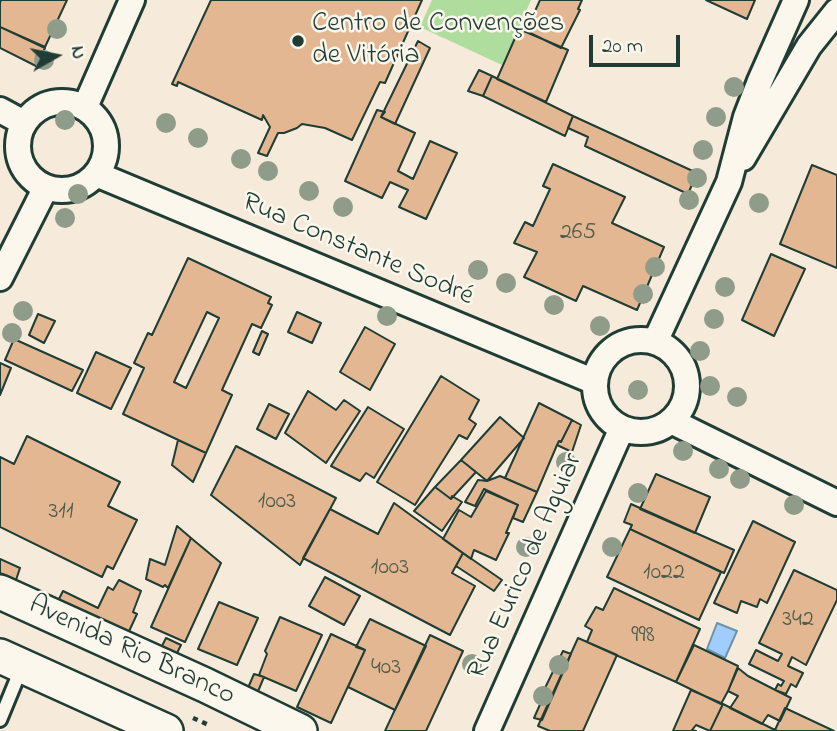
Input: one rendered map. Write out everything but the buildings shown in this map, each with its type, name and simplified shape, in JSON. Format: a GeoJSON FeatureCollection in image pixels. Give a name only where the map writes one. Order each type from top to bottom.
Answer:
{"type":"FeatureCollection","features":[{"type":"Feature","properties":{"kind":"street"},"geometry":{"type":"LineString","coordinates":[[85,107],[132,0]]}},
{"type":"Feature","properties":{"kind":"street"},"geometry":{"type":"LineString","coordinates":[[729,182],[746,117],[796,0]]}},
{"type":"Feature","properties":{"kind":"street"},"geometry":{"type":"LineString","coordinates":[[655,342],[729,182],[809,46],[837,11]]}},
{"type":"Feature","properties":{"kind":"street"},"geometry":{"type":"LineString","coordinates":[[72,102],[85,107],[99,120],[105,138],[105,157],[96,174],[73,189],[46,187],[32,179],[22,167],[18,152],[18,137],[24,123],[33,112],[45,104],[72,102]]}},
{"type":"Feature","properties":{"kind":"street"},"geometry":{"type":"LineString","coordinates":[[0,110],[24,123]]}},
{"type":"Feature","properties":{"kind":"street","name":"Rua Constante Sodré"},"geometry":{"type":"LineString","coordinates":[[96,174],[595,382]]}},
{"type":"Feature","properties":{"kind":"street"},"geometry":{"type":"LineString","coordinates":[[0,278],[46,187]]}},
{"type":"Feature","properties":{"kind":"street"},"geometry":{"type":"LineString","coordinates":[[639,340],[655,342],[671,352],[683,368],[687,387],[683,406],[671,421],[660,428],[634,432],[610,420],[601,409],[595,382],[600,366],[609,353],[622,344],[639,340]]}},
{"type":"Feature","properties":{"kind":"street"},"geometry":{"type":"LineString","coordinates":[[671,421],[837,503]]}},
{"type":"Feature","properties":{"kind":"street","name":"Rua Eurico de Aguiar"},"geometry":{"type":"LineString","coordinates":[[487,731],[622,428]]}},
{"type":"Feature","properties":{"kind":"street","name":"Avenida Rio Branco"},"geometry":{"type":"LineString","coordinates":[[0,592],[299,731]]}},
{"type":"Feature","properties":{"kind":"street","name":"Avenida Rio Branco"},"geometry":{"type":"LineString","coordinates":[[11,661],[166,731]]}},
{"type":"Feature","properties":{"kind":"lane"},"geometry":{"type":"LineString","coordinates":[[0,720],[11,661]]}},
{"type":"Feature","properties":{"kind":"green space"},"geometry":{"type":"Polygon","coordinates":[[[432,0],[531,0],[502,65],[420,27],[432,0]]]}},
{"type":"Feature","properties":{"kind":"water"},"geometry":{"type":"Polygon","coordinates":[[[717,623],[737,631],[725,658],[707,649],[717,623]]]}},
{"type":"Feature","properties":{"kind":"place","name":"Centro de Convenções de Vitória"},"geometry":{"type":"Point","coordinates":[298,41]}}]}
